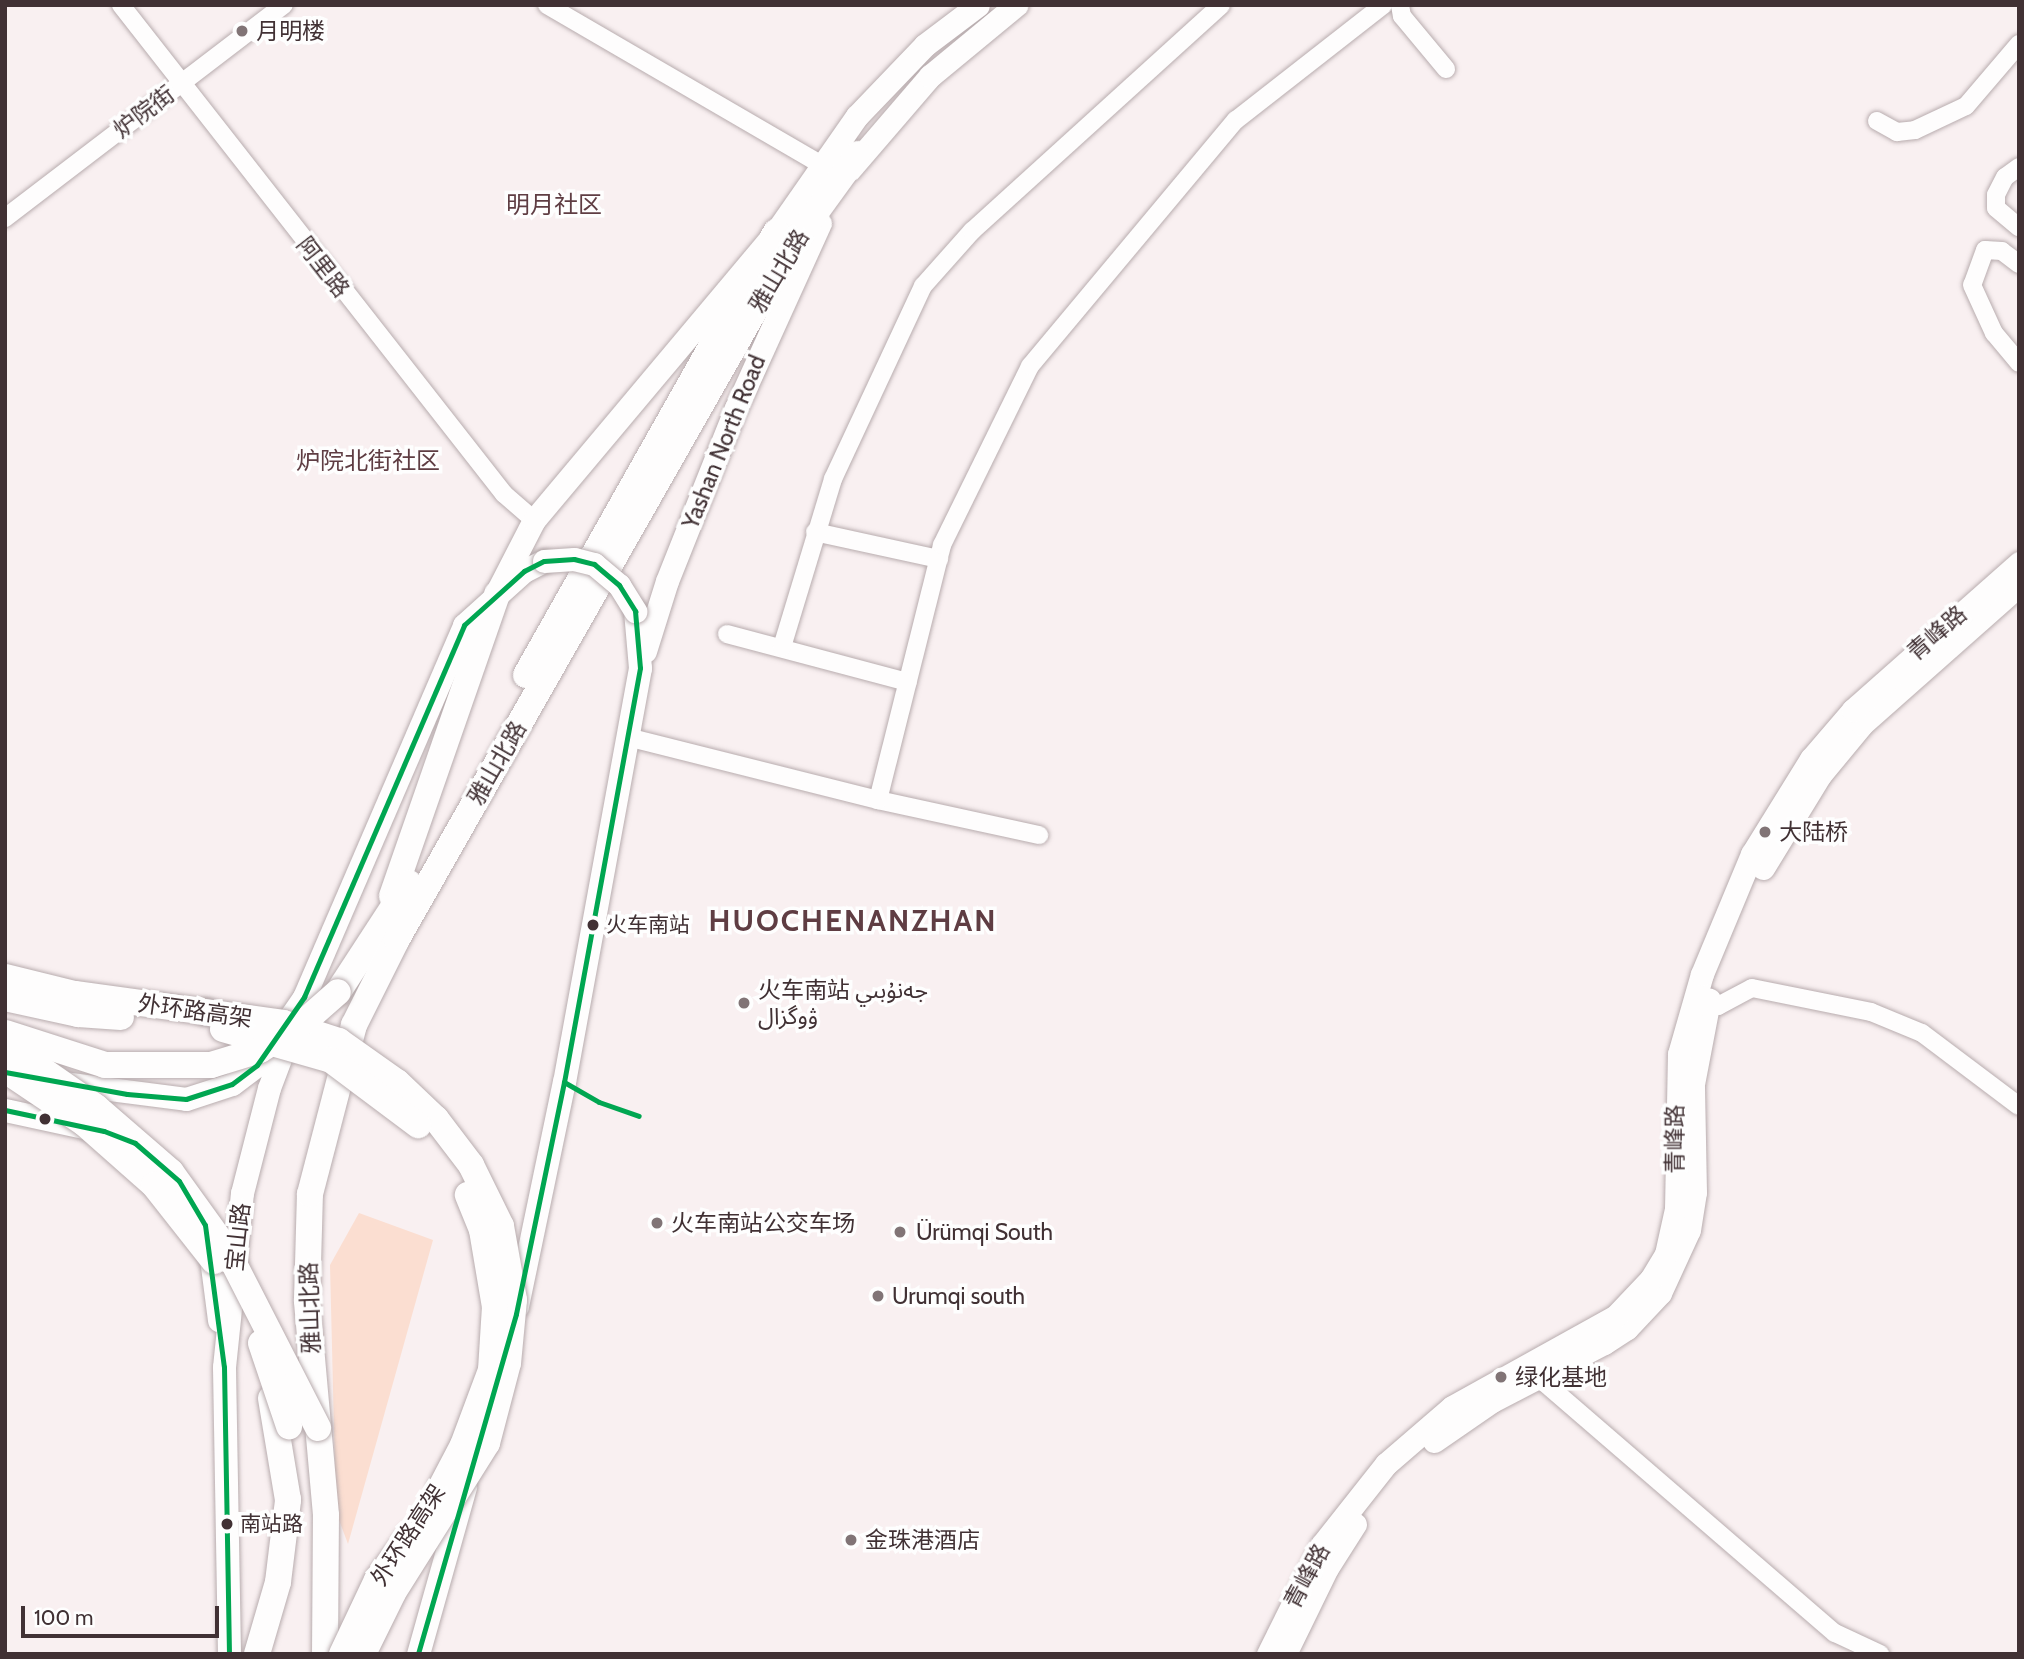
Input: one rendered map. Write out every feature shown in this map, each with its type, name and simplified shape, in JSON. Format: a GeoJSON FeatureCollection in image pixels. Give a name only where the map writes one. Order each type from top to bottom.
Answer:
{"type":"FeatureCollection","features":[{"type":"Feature","properties":{"kind":"highway","name":"雅山北路"},"geometry":{"type":"LineString","coordinates":[[325,1654],[326,1515],[307,1300],[310,1194],[354,1025],[397,939],[790,248],[858,155]]}},
{"type":"Feature","properties":{"kind":"highway"},"geometry":{"type":"LineString","coordinates":[[5,1032],[105,1065],[211,1065],[260,1050],[304,1023],[338,992],[379,931],[776,232]]}},
{"type":"Feature","properties":{"kind":"highway"},"geometry":{"type":"LineString","coordinates":[[379,931],[497,594]]}},
{"type":"Feature","properties":{"kind":"highway","name":"外环路高架"},"geometry":{"type":"LineString","coordinates":[[5,977],[75,994],[284,1023],[339,1041],[397,1082],[436,1119],[471,1165],[501,1226],[513,1300],[508,1363],[487,1443],[393,1593],[363,1654]]}},
{"type":"Feature","properties":{"kind":"highway","name":"外环路高架"},"geometry":{"type":"LineString","coordinates":[[5,998],[78,1014],[194,1022],[331,1060],[381,1093],[424,1131],[461,1178],[482,1230],[495,1307],[491,1370],[463,1445],[428,1511],[377,1580],[341,1654]]}},
{"type":"Feature","properties":{"kind":"highway"},"geometry":{"type":"LineString","coordinates":[[5,1044],[96,1107],[171,1172],[227,1250],[318,1428]]}},
{"type":"Feature","properties":{"kind":"highway"},"geometry":{"type":"LineString","coordinates":[[5,1071],[84,1123],[154,1185],[212,1258],[258,1336],[310,1522],[308,1654]]}},
{"type":"Feature","properties":{"kind":"highway"},"geometry":{"type":"LineString","coordinates":[[257,1654],[278,1583],[288,1500],[283,1428]]}},
{"type":"Feature","properties":{"kind":"main road"},"geometry":{"type":"LineString","coordinates":[[497,594],[502,574],[534,520],[776,232],[857,116],[925,45],[978,5]]}},
{"type":"Feature","properties":{"kind":"main road","name":"Yashan North Road"},"geometry":{"type":"LineString","coordinates":[[640,668],[667,581],[736,408],[803,253],[858,155],[930,76],[1016,5]]}},
{"type":"Feature","properties":{"kind":"main road"},"geometry":{"type":"LineString","coordinates":[[5,1071],[127,1094],[186,1099],[232,1084],[257,1065],[304,996],[464,625],[497,594],[544,561],[574,559],[594,564],[619,585],[635,611],[640,668],[564,1082],[516,1314],[418,1654]]}},
{"type":"Feature","properties":{"kind":"main road","name":"青峰路"},"geometry":{"type":"LineString","coordinates":[[1268,1654],[1322,1545],[1386,1464],[1452,1407],[1616,1316],[1651,1279],[1666,1254],[1676,1209],[1676,1082],[1701,1000],[1752,854],[1811,760],[1875,688],[2019,563]]}},
{"type":"Feature","properties":{"kind":"main road","name":"青峰路"},"geometry":{"type":"LineString","coordinates":[[1285,1654],[1346,1536],[1398,1474],[1461,1420],[1627,1328],[1660,1293],[1681,1254],[1695,1192],[1693,1084],[1701,1000],[1766,862],[1820,775],[1891,695],[2019,585]]}},
{"type":"Feature","properties":{"kind":"main road","name":"宝山路"},"geometry":{"type":"LineString","coordinates":[[229,1654],[224,1367],[242,1193],[269,1088],[304,996]]}},
{"type":"Feature","properties":{"kind":"main road"},"geometry":{"type":"LineString","coordinates":[[5,1110],[104,1131],[135,1143],[179,1181],[205,1225],[224,1367]]}},
{"type":"Feature","properties":{"kind":"street","name":"阿里路"},"geometry":{"type":"LineString","coordinates":[[121,5],[180,84],[495,484],[534,520]]}},
{"type":"Feature","properties":{"kind":"street","name":"炉院街"},"geometry":{"type":"LineString","coordinates":[[5,218],[284,5]]}},
{"type":"Feature","properties":{"kind":"street"},"geometry":{"type":"LineString","coordinates":[[547,5],[822,166]]}},
{"type":"Feature","properties":{"kind":"street"},"geometry":{"type":"LineString","coordinates":[[782,647],[833,479],[923,286],[972,231],[1221,5]]}},
{"type":"Feature","properties":{"kind":"street"},"geometry":{"type":"LineString","coordinates":[[878,800],[939,559],[1030,366],[1236,120],[1382,5]]}},
{"type":"Feature","properties":{"kind":"street"},"geometry":{"type":"LineString","coordinates":[[1400,5],[1402,16],[1446,69]]}},
{"type":"Feature","properties":{"kind":"street"},"geometry":{"type":"LineString","coordinates":[[1877,121],[1897,132],[1915,130],[1966,106],[2019,44]]}},
{"type":"Feature","properties":{"kind":"street"},"geometry":{"type":"LineString","coordinates":[[2019,167],[2006,177],[1997,195],[1996,208],[2019,228]]}},
{"type":"Feature","properties":{"kind":"street"},"geometry":{"type":"LineString","coordinates":[[2019,264],[2002,251],[1985,250],[1972,285],[1994,333],[2019,363]]}},
{"type":"Feature","properties":{"kind":"street"},"geometry":{"type":"LineString","coordinates":[[815,532],[939,559]]}},
{"type":"Feature","properties":{"kind":"street"},"geometry":{"type":"LineString","coordinates":[[727,634],[908,682]]}},
{"type":"Feature","properties":{"kind":"street"},"geometry":{"type":"LineString","coordinates":[[627,737],[878,800],[1039,835]]}},
{"type":"Feature","properties":{"kind":"street"},"geometry":{"type":"LineString","coordinates":[[1701,1000],[1728,1003],[1752,988],[1871,1013],[1922,1033],[2019,1106]]}},
{"type":"Feature","properties":{"kind":"street"},"geometry":{"type":"LineString","coordinates":[[1538,1377],[1835,1633],[1880,1654]]}},
{"type":"Feature","properties":{"kind":"shaded area"},"geometry":{"type":"Polygon","coordinates":[[[359,1213],[433,1240],[348,1544],[336,1512],[330,1265],[359,1213]]]}},
{"type":"Feature","properties":{"kind":"transit line"},"geometry":{"type":"LineString","coordinates":[[5,1072],[127,1094],[186,1099],[232,1084],[257,1065],[304,997],[464,625],[524,571],[544,561],[574,559],[594,564],[619,585],[635,611],[640,668],[564,1082],[516,1314],[418,1654]]}},
{"type":"Feature","properties":{"kind":"transit line"},"geometry":{"type":"LineString","coordinates":[[564,1082],[599,1102],[639,1116]]}},
{"type":"Feature","properties":{"kind":"transit line"},"geometry":{"type":"LineString","coordinates":[[5,1110],[104,1131],[135,1143],[179,1181],[205,1225],[224,1367],[229,1654]]}},
{"type":"Feature","properties":{"kind":"place","name":"月明楼"},"geometry":{"type":"Point","coordinates":[242,31]}},
{"type":"Feature","properties":{"kind":"place","name":"大陆桥"},"geometry":{"type":"Point","coordinates":[1765,832]}},
{"type":"Feature","properties":{"kind":"place","name":"火车南站"},"geometry":{"type":"Point","coordinates":[593,925]}},
{"type":"Feature","properties":{"kind":"place","name":"火车南站 جەنۇبىي ۋوگزال"},"geometry":{"type":"Point","coordinates":[744,1003]}},
{"type":"Feature","properties":{"kind":"place","name":"火车南站公交车场"},"geometry":{"type":"Point","coordinates":[657,1223]}},
{"type":"Feature","properties":{"kind":"place","name":"Ürümqi South"},"geometry":{"type":"Point","coordinates":[900,1232]}},
{"type":"Feature","properties":{"kind":"place","name":"Urumqi south"},"geometry":{"type":"Point","coordinates":[878,1296]}},
{"type":"Feature","properties":{"kind":"place","name":"绿化基地"},"geometry":{"type":"Point","coordinates":[1501,1377]}},
{"type":"Feature","properties":{"kind":"place","name":"南站路"},"geometry":{"type":"Point","coordinates":[227,1524]}},
{"type":"Feature","properties":{"kind":"place","name":"金珠港酒店"},"geometry":{"type":"Point","coordinates":[851,1540]}},
{"type":"Feature","properties":{"kind":"district","name":"明月社区"},"geometry":{"type":"Point","coordinates":[554,205]}},
{"type":"Feature","properties":{"kind":"district","name":"炉院北街社区"},"geometry":{"type":"Point","coordinates":[368,461]}},
{"type":"Feature","properties":{"kind":"district","name":"HUOCHENANZHAN"},"geometry":{"type":"Point","coordinates":[853,921]}}]}
